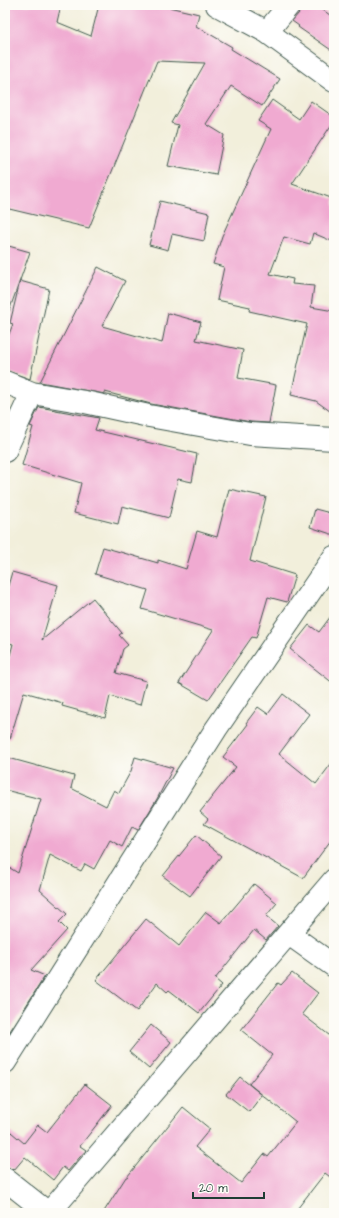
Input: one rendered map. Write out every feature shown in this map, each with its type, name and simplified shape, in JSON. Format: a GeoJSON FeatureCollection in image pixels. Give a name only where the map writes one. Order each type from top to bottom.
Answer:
{"type":"FeatureCollection","features":[{"type":"Feature","properties":{"kind":"street"},"geometry":{"type":"LineString","coordinates":[[217,5],[267,32],[334,81]]}},
{"type":"Feature","properties":{"kind":"street"},"geometry":{"type":"LineString","coordinates":[[267,32],[289,5]]}},
{"type":"Feature","properties":{"kind":"street"},"geometry":{"type":"LineString","coordinates":[[5,382],[32,393],[250,434],[334,439]]}},
{"type":"Feature","properties":{"kind":"street"},"geometry":{"type":"LineString","coordinates":[[5,451],[32,393]]}},
{"type":"Feature","properties":{"kind":"street"},"geometry":{"type":"LineString","coordinates":[[5,1062],[216,729],[334,557]]}},
{"type":"Feature","properties":{"kind":"street"},"geometry":{"type":"LineString","coordinates":[[5,1179],[49,1213],[334,880]]}},
{"type":"Feature","properties":{"kind":"street"},"geometry":{"type":"LineString","coordinates":[[289,934],[334,966]]}},
{"type":"Feature","properties":{"kind":"building"},"geometry":{"type":"Polygon","coordinates":[[[5,5],[61,5],[57,22],[91,36],[99,5],[160,5],[199,14],[196,26],[232,47],[231,49],[280,79],[262,106],[231,86],[206,124],[224,135],[216,175],[168,166],[178,125],[171,123],[205,63],[157,61],[89,228],[5,208],[5,5]]]}},
{"type":"Feature","properties":{"kind":"building"},"geometry":{"type":"Polygon","coordinates":[[[301,5],[316,5],[334,18],[334,52],[298,27],[299,26],[292,21],[299,13],[301,5]]]}},
{"type":"Feature","properties":{"kind":"building"},"geometry":{"type":"Polygon","coordinates":[[[272,100],[299,119],[311,101],[334,117],[334,121],[292,184],[334,199],[334,242],[313,233],[310,244],[284,237],[270,274],[293,279],[292,284],[314,286],[311,307],[334,311],[334,414],[316,401],[291,395],[307,324],[249,311],[250,307],[217,300],[224,267],[213,264],[222,236],[271,129],[258,121],[272,100]]]}},
{"type":"Feature","properties":{"kind":"building"},"geometry":{"type":"Polygon","coordinates":[[[160,201],[209,213],[204,241],[172,234],[168,250],[149,245],[160,201]]]}},
{"type":"Feature","properties":{"kind":"building"},"geometry":{"type":"Polygon","coordinates":[[[5,245],[30,252],[8,314],[5,313],[5,245]]]}},
{"type":"Feature","properties":{"kind":"building"},"geometry":{"type":"Polygon","coordinates":[[[98,267],[125,281],[102,326],[162,343],[168,313],[201,322],[196,340],[243,350],[238,378],[276,385],[269,423],[251,422],[151,404],[105,392],[105,394],[40,382],[98,267]]]}},
{"type":"Feature","properties":{"kind":"building"},"geometry":{"type":"Polygon","coordinates":[[[20,281],[49,289],[30,379],[5,370],[5,344],[13,324],[10,323],[20,281]]]}},
{"type":"Feature","properties":{"kind":"building"},"geometry":{"type":"Polygon","coordinates":[[[39,407],[99,418],[95,430],[197,454],[192,482],[178,479],[169,518],[122,506],[118,524],[74,513],[81,483],[22,465],[33,427],[30,426],[39,407]]]}},
{"type":"Feature","properties":{"kind":"building"},"geometry":{"type":"Polygon","coordinates":[[[229,489],[266,497],[250,561],[295,575],[287,602],[268,597],[256,638],[252,637],[208,700],[179,683],[213,630],[142,609],[148,590],[95,574],[103,547],[158,563],[158,560],[186,569],[197,531],[217,537],[229,489]]]}},
{"type":"Feature","properties":{"kind":"building"},"geometry":{"type":"Polygon","coordinates":[[[315,509],[334,514],[334,535],[310,527],[315,509]]]}},
{"type":"Feature","properties":{"kind":"building"},"geometry":{"type":"Polygon","coordinates":[[[12,572],[58,585],[42,640],[93,598],[122,633],[119,635],[128,645],[123,649],[116,673],[146,681],[140,705],[110,696],[105,718],[62,706],[63,703],[24,692],[10,739],[5,738],[5,674],[13,644],[5,642],[5,596],[12,572]]]}},
{"type":"Feature","properties":{"kind":"building"},"geometry":{"type":"Polygon","coordinates":[[[334,612],[334,684],[290,649],[309,625],[319,632],[334,612]]]}},
{"type":"Feature","properties":{"kind":"building"},"geometry":{"type":"Polygon","coordinates":[[[283,694],[309,714],[279,754],[316,784],[334,760],[334,836],[303,878],[204,824],[208,819],[200,812],[236,767],[223,757],[248,724],[246,723],[258,707],[268,714],[283,694]]]}},
{"type":"Feature","properties":{"kind":"building"},"geometry":{"type":"Polygon","coordinates":[[[5,757],[74,776],[71,788],[106,806],[114,790],[119,793],[131,771],[135,757],[173,768],[157,799],[138,830],[132,827],[122,847],[110,840],[94,869],[85,864],[81,871],[50,855],[40,890],[67,914],[59,922],[67,930],[31,970],[45,976],[5,1039],[5,865],[18,873],[41,799],[5,790],[5,757]]]}},
{"type":"Feature","properties":{"kind":"building"},"geometry":{"type":"Polygon","coordinates":[[[196,835],[221,856],[190,896],[163,876],[196,835]]]}},
{"type":"Feature","properties":{"kind":"building"},"geometry":{"type":"Polygon","coordinates":[[[254,884],[277,903],[266,916],[278,926],[266,940],[254,930],[215,979],[222,985],[199,1013],[169,990],[167,992],[157,983],[137,1011],[96,980],[146,919],[179,946],[206,912],[221,923],[254,884]]]}},
{"type":"Feature","properties":{"kind":"building"},"geometry":{"type":"Polygon","coordinates":[[[292,973],[318,993],[302,1014],[334,1039],[334,1180],[325,1173],[294,1213],[103,1213],[126,1177],[183,1107],[210,1129],[195,1147],[241,1183],[264,1154],[268,1157],[296,1122],[249,1084],[272,1055],[241,1030],[278,983],[281,985],[292,973]]]}},
{"type":"Feature","properties":{"kind":"building"},"geometry":{"type":"Polygon","coordinates":[[[151,1025],[171,1042],[149,1069],[129,1052],[151,1025]]]}},
{"type":"Feature","properties":{"kind":"building"},"geometry":{"type":"Polygon","coordinates":[[[240,1077],[262,1095],[249,1112],[226,1094],[240,1077]]]}},
{"type":"Feature","properties":{"kind":"building"},"geometry":{"type":"Polygon","coordinates":[[[85,1084],[112,1105],[80,1146],[86,1150],[68,1171],[63,1167],[53,1180],[25,1157],[14,1170],[5,1167],[5,1127],[24,1143],[38,1125],[47,1132],[85,1084]]]}}]}
